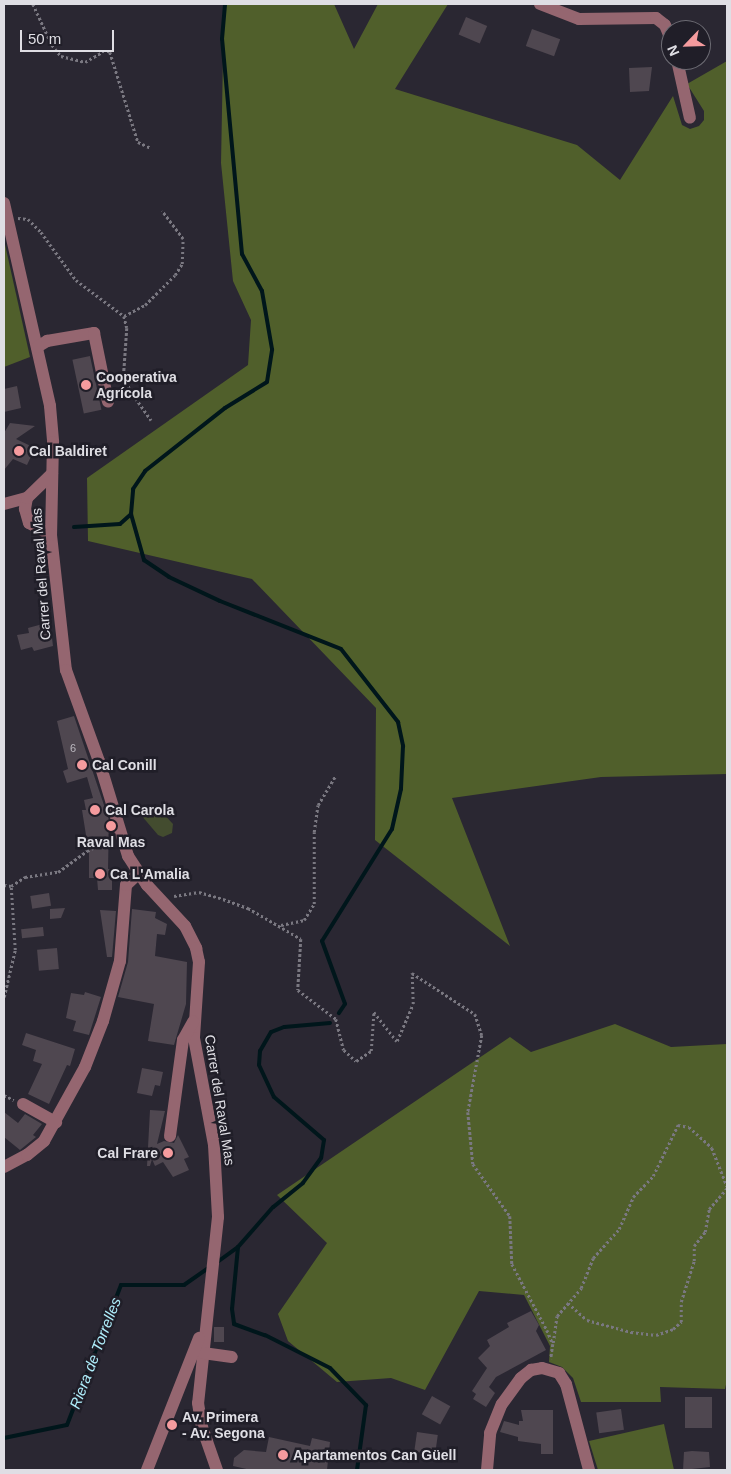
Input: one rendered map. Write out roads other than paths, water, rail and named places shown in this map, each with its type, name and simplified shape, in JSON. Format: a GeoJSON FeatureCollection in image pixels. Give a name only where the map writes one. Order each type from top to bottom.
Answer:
{"type":"FeatureCollection","features":[{"type":"Feature","properties":{"kind":"street"},"geometry":{"type":"LineString","coordinates":[[540,4],[567,16],[590,20],[650,17],[661,23]]}},
{"type":"Feature","properties":{"kind":"street"},"geometry":{"type":"LineString","coordinates":[[678,70],[681,90],[690,118]]}},
{"type":"Feature","properties":{"kind":"street","name":"Carrer del Raval Mas"},"geometry":{"type":"LineString","coordinates":[[4,203],[50,406],[51,535],[66,670],[99,761],[120,836],[138,874],[185,926],[196,948],[198,992],[193,1022],[214,1145],[218,1217],[214,1273],[206,1322]]}},
{"type":"Feature","properties":{"kind":"street"},"geometry":{"type":"LineString","coordinates":[[37,347],[47,341],[94,333],[108,402]]}},
{"type":"Feature","properties":{"kind":"street"},"geometry":{"type":"LineString","coordinates":[[4,504],[27,498],[52,474]]}},
{"type":"Feature","properties":{"kind":"street"},"geometry":{"type":"LineString","coordinates":[[27,498],[24,509],[29,523],[51,535]]}},
{"type":"Feature","properties":{"kind":"street"},"geometry":{"type":"LineString","coordinates":[[4,1167],[39,1147],[56,1122],[79,1081],[103,1021],[123,946],[127,882],[138,874]]}},
{"type":"Feature","properties":{"kind":"street"},"geometry":{"type":"LineString","coordinates":[[170,1136],[183,1040],[193,1022]]}},
{"type":"Feature","properties":{"kind":"street"},"geometry":{"type":"LineString","coordinates":[[23,1104],[56,1122]]}},
{"type":"Feature","properties":{"kind":"street"},"geometry":{"type":"LineString","coordinates":[[206,1322],[198,1403],[202,1427],[217,1470]]}},
{"type":"Feature","properties":{"kind":"street"},"geometry":{"type":"LineString","coordinates":[[147,1470],[206,1322]]}},
{"type":"Feature","properties":{"kind":"street"},"geometry":{"type":"LineString","coordinates":[[203,1352],[232,1357]]}},
{"type":"Feature","properties":{"kind":"street"},"geometry":{"type":"LineString","coordinates":[[487,1470],[490,1432],[502,1404],[527,1373],[537,1368],[550,1368],[559,1373],[566,1384],[589,1470]]}},
{"type":"Feature","properties":{"kind":"waterway"},"geometry":{"type":"LineString","coordinates":[[74,527],[120,524],[131,514],[133,489],[145,471],[225,408],[267,382],[272,349],[262,291],[242,254],[222,39],[225,4]]}},
{"type":"Feature","properties":{"kind":"waterway"},"geometry":{"type":"LineString","coordinates":[[131,514],[144,560],[169,577],[220,601],[341,649],[398,722],[403,746],[401,789],[392,829],[322,941],[345,1004],[339,1013]]}},
{"type":"Feature","properties":{"kind":"waterway","name":"Riera de Torrelles"},"geometry":{"type":"LineString","coordinates":[[330,1023],[284,1027],[271,1032],[260,1051],[259,1065],[274,1097],[324,1140],[321,1158],[303,1183],[273,1207],[238,1247],[232,1309],[234,1324],[265,1335],[330,1368],[366,1405],[357,1470]]}},
{"type":"Feature","properties":{"kind":"waterway","name":"Riera de Torrelles"},"geometry":{"type":"LineString","coordinates":[[216,1263],[238,1247]]}},
{"type":"Feature","properties":{"kind":"waterway","name":"Riera de Torrelles"},"geometry":{"type":"LineString","coordinates":[[4,1438],[67,1425],[121,1285],[184,1285],[210,1267]]}},
{"type":"Feature","properties":{"kind":"place","name":"Cooperativa Agrícola"},"geometry":{"type":"Point","coordinates":[86,385]}},
{"type":"Feature","properties":{"kind":"place","name":"Cal Baldiret"},"geometry":{"type":"Point","coordinates":[19,451]}},
{"type":"Feature","properties":{"kind":"place","name":"Cal Conill"},"geometry":{"type":"Point","coordinates":[82,765]}},
{"type":"Feature","properties":{"kind":"place","name":"Cal Carola"},"geometry":{"type":"Point","coordinates":[95,810]}},
{"type":"Feature","properties":{"kind":"place","name":"Raval Mas"},"geometry":{"type":"Point","coordinates":[111,826]}},
{"type":"Feature","properties":{"kind":"place","name":"Ca L'Amalia"},"geometry":{"type":"Point","coordinates":[100,874]}},
{"type":"Feature","properties":{"kind":"place","name":"Cal Frare"},"geometry":{"type":"Point","coordinates":[168,1153]}},
{"type":"Feature","properties":{"kind":"place","name":"Av. Primera - Av. Segona"},"geometry":{"type":"Point","coordinates":[172,1425]}},
{"type":"Feature","properties":{"kind":"place","name":"Apartamentos Can Güell"},"geometry":{"type":"Point","coordinates":[283,1455]}}]}
